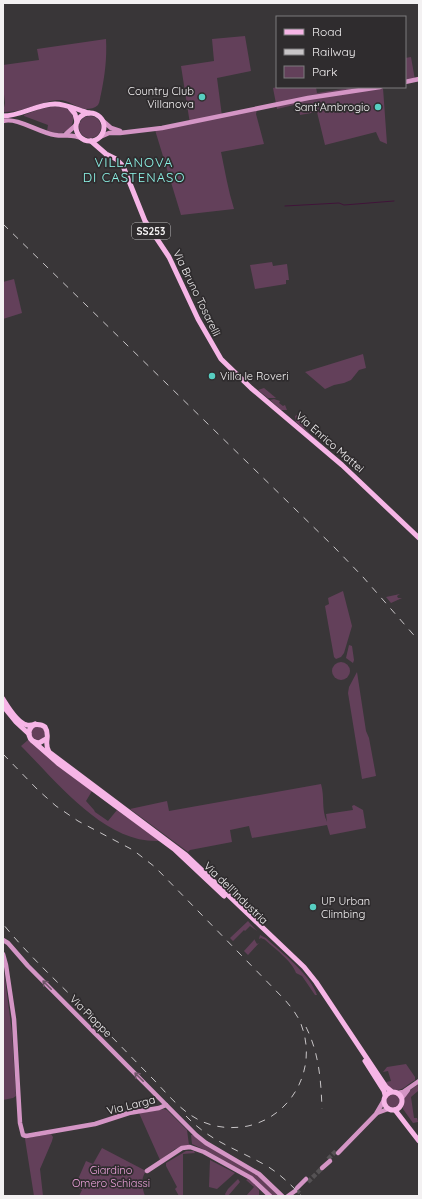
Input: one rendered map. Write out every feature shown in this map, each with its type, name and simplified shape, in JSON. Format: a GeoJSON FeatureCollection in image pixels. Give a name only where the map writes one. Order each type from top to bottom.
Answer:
{"type":"FeatureCollection","features":[{"type":"Feature","properties":{"kind":"main road"},"geometry":{"type":"LineString","coordinates":[[3,116],[59,104],[99,116],[103,121],[104,128],[100,137],[102,151]]}},
{"type":"Feature","properties":{"kind":"main road"},"geometry":{"type":"LineString","coordinates":[[70,108],[75,115],[78,134],[83,139]]}},
{"type":"Feature","properties":{"kind":"main road"},"geometry":{"type":"LineString","coordinates":[[76,124],[81,116],[89,113]]}},
{"type":"Feature","properties":{"kind":"main road"},"geometry":{"type":"LineString","coordinates":[[91,141],[100,137]]}},
{"type":"Feature","properties":{"kind":"main road","name":"SS253"},"geometry":{"type":"LineString","coordinates":[[83,139],[91,141]]}},
{"type":"Feature","properties":{"kind":"main road","name":"Via Bruno Tosarelli"},"geometry":{"type":"LineString","coordinates":[[91,141],[102,151],[116,159],[123,166],[145,221],[170,257],[201,325],[216,351],[226,364]]}},
{"type":"Feature","properties":{"kind":"main road","name":"Via Enrico Mattei"},"geometry":{"type":"LineString","coordinates":[[226,364],[251,388],[342,465],[419,538]]}},
{"type":"Feature","properties":{"kind":"main road"},"geometry":{"type":"LineString","coordinates":[[3,699],[21,722],[28,725],[43,725],[47,729],[48,734],[46,739],[39,743],[30,739],[28,734],[3,706]]}},
{"type":"Feature","properties":{"kind":"main road"},"geometry":{"type":"LineString","coordinates":[[28,734],[31,726],[36,724]]}},
{"type":"Feature","properties":{"kind":"main road","name":"Via dell'Industria"},"geometry":{"type":"LineString","coordinates":[[46,739],[46,746],[49,752],[183,852],[307,970],[386,1087],[391,1091]]}},
{"type":"Feature","properties":{"kind":"main road","name":"Via dell'Industria"},"geometry":{"type":"LineString","coordinates":[[34,742],[58,764],[182,856],[303,970],[384,1090],[385,1095]]}},
{"type":"Feature","properties":{"kind":"main road"},"geometry":{"type":"LineString","coordinates":[[419,1136],[402,1111],[400,1106],[402,1098],[398,1093],[391,1091],[385,1095],[384,1102],[388,1109],[395,1110],[419,1141]]}},
{"type":"Feature","properties":{"kind":"main road"},"geometry":{"type":"LineString","coordinates":[[395,1110],[400,1106]]}},
{"type":"Feature","properties":{"kind":"street"},"geometry":{"type":"LineString","coordinates":[[406,82],[419,79]]}},
{"type":"Feature","properties":{"kind":"street"},"geometry":{"type":"LineString","coordinates":[[100,137],[109,133],[162,128],[308,98],[373,88]]}},
{"type":"Feature","properties":{"kind":"street"},"geometry":{"type":"LineString","coordinates":[[3,121],[10,120],[52,135],[75,135],[83,139]]}},
{"type":"Feature","properties":{"kind":"street"},"geometry":{"type":"LineString","coordinates":[[103,121],[112,129],[130,132]]}},
{"type":"Feature","properties":{"kind":"street"},"geometry":{"type":"LineString","coordinates":[[66,134],[76,124]]}},
{"type":"Feature","properties":{"kind":"street","name":"Via Pioppe"},"geometry":{"type":"LineString","coordinates":[[3,940],[8,943],[28,966],[166,1105]]}},
{"type":"Feature","properties":{"kind":"street","name":"Via Larga"},"geometry":{"type":"LineString","coordinates":[[3,954],[14,1019],[20,1123],[24,1136],[95,1124],[129,1113],[160,1108],[166,1105],[201,1139],[259,1174],[282,1196]]}},
{"type":"Feature","properties":{"kind":"street"},"geometry":{"type":"LineString","coordinates":[[398,1093],[402,1092],[419,1080]]}},
{"type":"Feature","properties":{"kind":"street"},"geometry":{"type":"LineString","coordinates":[[402,1098],[412,1085]]}},
{"type":"Feature","properties":{"kind":"street"},"geometry":{"type":"LineString","coordinates":[[337,1152],[376,1114],[384,1102]]}},
{"type":"Feature","properties":{"kind":"street"},"geometry":{"type":"LineString","coordinates":[[376,1114],[388,1109]]}},
{"type":"Feature","properties":{"kind":"street"},"geometry":{"type":"LineString","coordinates":[[147,1171],[182,1148],[193,1147],[251,1178],[270,1196]]}},
{"type":"Feature","properties":{"kind":"street"},"geometry":{"type":"LineString","coordinates":[[321,1167],[329,1160]]}},
{"type":"Feature","properties":{"kind":"street"},"geometry":{"type":"LineString","coordinates":[[288,1196],[296,1192],[307,1180]]}},
{"type":"Feature","properties":{"kind":"green space"},"geometry":{"type":"Polygon","coordinates":[[[245,36],[251,71],[217,78],[222,116],[257,110],[256,114],[264,144],[221,152],[234,209],[181,215],[155,130],[190,124],[181,66],[214,61],[212,39],[245,36]]]}},
{"type":"Feature","properties":{"kind":"green space"},"geometry":{"type":"Polygon","coordinates":[[[106,39],[105,73],[100,101],[97,106],[86,109],[65,101],[57,100],[17,111],[3,112],[5,103],[3,65],[39,60],[37,49],[106,39]]]}},
{"type":"Feature","properties":{"kind":"green space"},"geometry":{"type":"Polygon","coordinates":[[[411,57],[415,80],[406,82],[406,58],[411,57]]]}},
{"type":"Feature","properties":{"kind":"green space"},"geometry":{"type":"Polygon","coordinates":[[[273,88],[316,88],[317,93],[349,88],[383,88],[387,144],[380,141],[376,132],[325,145],[317,112],[300,115],[298,104],[277,109],[273,88]]]}},
{"type":"Feature","properties":{"kind":"green space"},"geometry":{"type":"Polygon","coordinates":[[[51,107],[65,108],[70,112],[73,122],[69,129],[62,133],[47,131],[48,125],[24,116],[40,109],[51,107]]]}},
{"type":"Feature","properties":{"kind":"green space"},"geometry":{"type":"Polygon","coordinates":[[[90,116],[98,119],[101,127],[98,135],[90,138],[82,135],[79,127],[82,119],[90,116]]]}},
{"type":"Feature","properties":{"kind":"green space"},"geometry":{"type":"Polygon","coordinates":[[[272,262],[273,266],[287,264],[289,280],[286,280],[286,284],[255,289],[250,265],[272,262]]]}},
{"type":"Feature","properties":{"kind":"green space"},"geometry":{"type":"Polygon","coordinates":[[[14,279],[22,313],[3,319],[3,282],[14,279]]]}},
{"type":"Feature","properties":{"kind":"green space"},"geometry":{"type":"Polygon","coordinates":[[[363,354],[366,368],[359,370],[351,380],[325,389],[305,372],[363,354]]]}},
{"type":"Feature","properties":{"kind":"green space"},"geometry":{"type":"Polygon","coordinates":[[[264,388],[276,398],[268,398],[258,390],[264,388]]]}},
{"type":"Feature","properties":{"kind":"green space"},"geometry":{"type":"Polygon","coordinates":[[[274,399],[280,401],[279,403],[283,406],[285,405],[287,410],[281,410],[270,400],[274,399]]]}},
{"type":"Feature","properties":{"kind":"green space"},"geometry":{"type":"Polygon","coordinates":[[[297,415],[302,422],[303,420],[310,425],[304,428],[327,449],[296,422],[295,416],[297,415]]]}},
{"type":"Feature","properties":{"kind":"green space"},"geometry":{"type":"Polygon","coordinates":[[[343,591],[352,626],[344,653],[341,657],[336,659],[334,657],[325,606],[329,604],[328,598],[343,591]]]}},
{"type":"Feature","properties":{"kind":"green space"},"geometry":{"type":"Polygon","coordinates":[[[400,594],[397,596],[398,598],[402,598],[391,603],[386,597],[400,594]]]}},
{"type":"Feature","properties":{"kind":"green space"},"geometry":{"type":"Polygon","coordinates":[[[349,645],[352,646],[353,663],[346,658],[349,645]]]}},
{"type":"Feature","properties":{"kind":"green space"},"geometry":{"type":"Polygon","coordinates":[[[337,662],[345,662],[350,667],[348,678],[345,680],[337,680],[332,675],[332,667],[337,662]]]}},
{"type":"Feature","properties":{"kind":"green space"},"geometry":{"type":"Polygon","coordinates":[[[357,672],[366,731],[369,738],[376,776],[362,779],[348,693],[349,687],[357,672]]]}},
{"type":"Feature","properties":{"kind":"green space"},"geometry":{"type":"Polygon","coordinates":[[[35,726],[41,726],[45,730],[45,736],[41,740],[35,740],[31,736],[31,730],[35,726]]]}},
{"type":"Feature","properties":{"kind":"green space"},"geometry":{"type":"Polygon","coordinates":[[[28,740],[57,765],[92,791],[86,801],[95,812],[108,821],[117,810],[160,841],[140,839],[120,832],[101,822],[66,793],[21,746],[28,740]]]}},
{"type":"Feature","properties":{"kind":"green space"},"geometry":{"type":"Polygon","coordinates":[[[321,784],[324,813],[327,822],[326,814],[353,810],[352,806],[354,805],[363,810],[366,828],[330,835],[327,825],[252,838],[249,826],[230,830],[232,842],[190,850],[188,852],[130,809],[167,801],[169,811],[321,784]]]}},
{"type":"Feature","properties":{"kind":"green space"},"geometry":{"type":"Polygon","coordinates":[[[248,921],[257,931],[250,926],[233,941],[230,938],[248,921]]]}},
{"type":"Feature","properties":{"kind":"green space"},"geometry":{"type":"Polygon","coordinates":[[[260,935],[266,938],[302,972],[308,979],[317,995],[315,995],[302,976],[296,973],[291,964],[282,955],[264,939],[259,939],[260,935]]]}},
{"type":"Feature","properties":{"kind":"green space"},"geometry":{"type":"Polygon","coordinates":[[[254,939],[257,944],[259,943],[248,955],[244,951],[254,939]]]}},
{"type":"Feature","properties":{"kind":"green space"},"geometry":{"type":"Polygon","coordinates":[[[3,963],[12,1033],[16,1096],[3,1100],[3,963]]]}},
{"type":"Feature","properties":{"kind":"green space"},"geometry":{"type":"Polygon","coordinates":[[[406,1064],[415,1077],[415,1080],[402,1089],[392,1089],[386,1082],[391,1081],[388,1071],[383,1072],[387,1067],[406,1064]]]}},
{"type":"Feature","properties":{"kind":"green space"},"geometry":{"type":"Polygon","coordinates":[[[419,1084],[418,1091],[411,1097],[414,1118],[417,1118],[418,1122],[413,1123],[403,1109],[403,1104],[407,1094],[419,1084]]]}},
{"type":"Feature","properties":{"kind":"green space"},"geometry":{"type":"Polygon","coordinates":[[[390,1094],[396,1094],[400,1098],[400,1104],[396,1108],[390,1108],[386,1104],[386,1098],[390,1094]]]}},
{"type":"Feature","properties":{"kind":"green space"},"geometry":{"type":"Polygon","coordinates":[[[164,1109],[167,1110],[187,1130],[189,1145],[175,1149],[160,1160],[139,1113],[164,1109]]]}},
{"type":"Feature","properties":{"kind":"green space"},"geometry":{"type":"Polygon","coordinates":[[[51,1134],[53,1137],[52,1141],[40,1169],[43,1196],[34,1196],[25,1139],[51,1134]]]}},
{"type":"Feature","properties":{"kind":"green space"},"geometry":{"type":"Polygon","coordinates":[[[191,1135],[256,1174],[280,1196],[273,1196],[251,1176],[192,1144],[191,1135]]]}},
{"type":"Feature","properties":{"kind":"green space","name":"Giardino Omero Schiassi"},"geometry":{"type":"Polygon","coordinates":[[[102,1148],[146,1171],[142,1184],[145,1196],[79,1196],[82,1190],[75,1186],[86,1161],[93,1164],[102,1148]]]}},
{"type":"Feature","properties":{"kind":"green space"},"geometry":{"type":"Polygon","coordinates":[[[186,1151],[194,1151],[195,1153],[183,1154],[183,1196],[179,1196],[175,1189],[177,1187],[166,1166],[166,1163],[186,1151]]]}},
{"type":"Feature","properties":{"kind":"green space"},"geometry":{"type":"Polygon","coordinates":[[[210,1160],[235,1173],[217,1189],[209,1187],[210,1160]]]}},
{"type":"Feature","properties":{"kind":"green space"},"geometry":{"type":"Polygon","coordinates":[[[238,1179],[240,1182],[228,1196],[226,1196],[225,1194],[228,1189],[238,1179]]]}},
{"type":"Feature","properties":{"kind":"green space"},"geometry":{"type":"Polygon","coordinates":[[[248,1179],[254,1183],[259,1190],[259,1196],[246,1196],[254,1187],[246,1180],[248,1179]]]}},
{"type":"Feature","properties":{"kind":"waterway"},"geometry":{"type":"LineString","coordinates":[[285,206],[339,203],[344,205],[394,201]]}},
{"type":"Feature","properties":{"kind":"tunnel"},"geometry":{"type":"LineString","coordinates":[[328,1159],[336,1151]]}},
{"type":"Feature","properties":{"kind":"tunnel"},"geometry":{"type":"LineString","coordinates":[[308,1182],[322,1168]]}},
{"type":"Feature","properties":{"kind":"railway"},"geometry":{"type":"LineString","coordinates":[[3,224],[334,547],[363,577],[419,641]]}},
{"type":"Feature","properties":{"kind":"railway"},"geometry":{"type":"LineString","coordinates":[[3,754],[56,806],[78,821],[133,850],[155,867],[293,1009],[302,1027],[306,1043],[306,1059],[303,1074],[297,1088],[288,1101],[277,1112],[264,1121],[248,1126],[230,1128],[201,1121],[181,1108],[89,1013],[38,963],[3,924]]}},
{"type":"Feature","properties":{"kind":"railway"},"geometry":{"type":"LineString","coordinates":[[306,1027],[317,1057],[322,1109]]}},
{"type":"Feature","properties":{"kind":"railway"},"geometry":{"type":"LineString","coordinates":[[186,1116],[195,1125],[215,1139],[272,1169],[302,1196]]}},
{"type":"Feature","properties":{"kind":"place","name":"Country Club Villanova"},"geometry":{"type":"Point","coordinates":[202,97]}},
{"type":"Feature","properties":{"kind":"place","name":"Sant'Ambrogio"},"geometry":{"type":"Point","coordinates":[378,107]}},
{"type":"Feature","properties":{"kind":"place","name":"Villa le Roveri"},"geometry":{"type":"Point","coordinates":[212,376]}},
{"type":"Feature","properties":{"kind":"place","name":"UP Urban Climbing"},"geometry":{"type":"Point","coordinates":[313,907]}},
{"type":"Feature","properties":{"kind":"district","name":"VILLANOVA DI CASTENASO"},"geometry":{"type":"Point","coordinates":[134,170]}}]}
